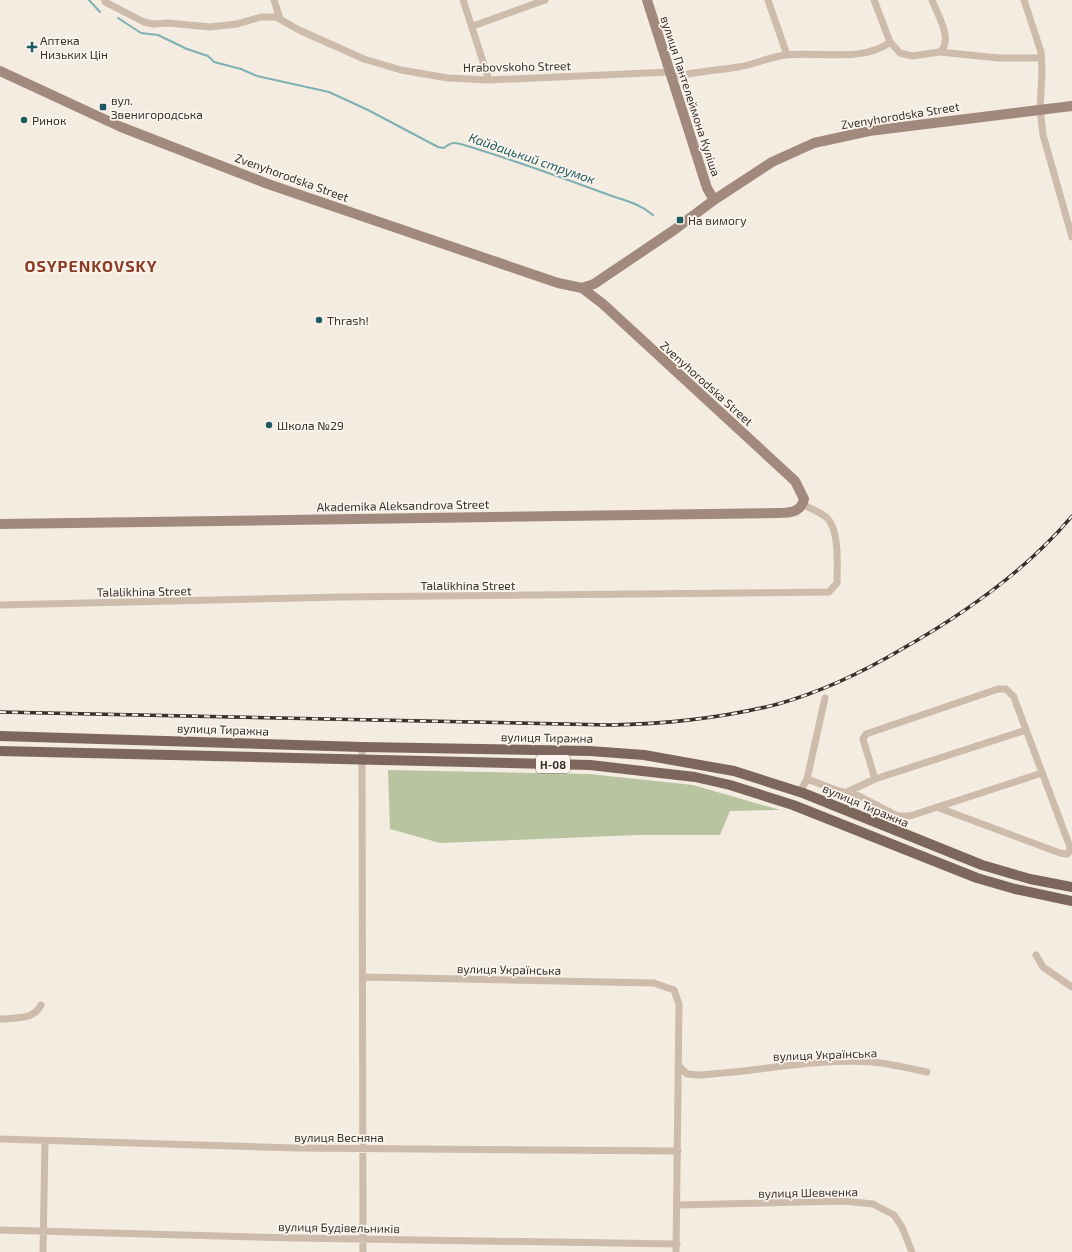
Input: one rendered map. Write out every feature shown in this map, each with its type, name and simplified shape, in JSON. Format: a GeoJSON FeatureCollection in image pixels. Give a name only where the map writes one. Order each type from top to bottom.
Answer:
{"type":"FeatureCollection","features":[{"type":"Feature","properties":{"kind":"main road","name":"вулиця Тиражна"},"geometry":{"type":"LineString","coordinates":[[0,736],[362,747],[590,751],[644,755],[734,771],[800,792],[982,865],[1030,879],[1072,887]]}},
{"type":"Feature","properties":{"kind":"main road","name":"Н-08"},"geometry":{"type":"LineString","coordinates":[[0,751],[590,765],[695,777],[730,785],[793,805],[977,878],[1015,889],[1072,901]]}},
{"type":"Feature","properties":{"kind":"main road"},"geometry":{"type":"LineString","coordinates":[[793,805],[800,792]]}},
{"type":"Feature","properties":{"kind":"street"},"geometry":{"type":"LineString","coordinates":[[105,0],[105,2],[144,22],[154,24],[168,23],[210,27],[237,24],[261,17],[280,19],[274,0]]}},
{"type":"Feature","properties":{"kind":"street"},"geometry":{"type":"LineString","coordinates":[[463,0],[473,26],[489,80]]}},
{"type":"Feature","properties":{"kind":"street"},"geometry":{"type":"LineString","coordinates":[[473,26],[545,0]]}},
{"type":"Feature","properties":{"kind":"street","name":"вулиця Пантелеймона Куліша"},"geometry":{"type":"LineString","coordinates":[[647,0],[707,188],[714,200]]}},
{"type":"Feature","properties":{"kind":"street"},"geometry":{"type":"LineString","coordinates":[[768,0],[787,55]]}},
{"type":"Feature","properties":{"kind":"street"},"geometry":{"type":"LineString","coordinates":[[874,0],[890,42],[897,51],[908,55],[920,56],[940,52],[1013,59],[1041,58]]}},
{"type":"Feature","properties":{"kind":"street"},"geometry":{"type":"LineString","coordinates":[[932,0],[945,37],[946,44],[940,52]]}},
{"type":"Feature","properties":{"kind":"street"},"geometry":{"type":"LineString","coordinates":[[1024,0],[1032,22],[1041,58],[1042,72],[1040,110],[1045,142],[1072,238]]}},
{"type":"Feature","properties":{"kind":"street","name":"Hrabovskoho Street"},"geometry":{"type":"LineString","coordinates":[[280,19],[364,59],[387,66],[424,74],[489,80],[671,75],[741,67],[787,55],[858,53],[877,50],[890,42]]}},
{"type":"Feature","properties":{"kind":"street","name":"Zvenyhorodska Street"},"geometry":{"type":"LineString","coordinates":[[0,71],[121,127],[268,184],[558,283],[582,288],[603,304],[795,481],[804,498],[803,504]]}},
{"type":"Feature","properties":{"kind":"street","name":"Zvenyhorodska Street"},"geometry":{"type":"LineString","coordinates":[[582,288],[594,284],[674,230],[714,200],[772,162],[814,143],[869,131],[1072,106]]}},
{"type":"Feature","properties":{"kind":"street","name":"Akademika Aleksandrova Street"},"geometry":{"type":"LineString","coordinates":[[0,524],[783,513],[794,512],[803,504]]}},
{"type":"Feature","properties":{"kind":"street","name":"Talalikhina Street"},"geometry":{"type":"LineString","coordinates":[[0,605],[335,597],[829,592],[837,583],[834,530],[827,518],[803,504]]}},
{"type":"Feature","properties":{"kind":"street"},"geometry":{"type":"LineString","coordinates":[[875,779],[863,739],[866,734],[995,690],[1006,689],[1014,697],[1070,846],[1070,851],[1067,854],[1060,853],[939,808]]}},
{"type":"Feature","properties":{"kind":"street"},"geometry":{"type":"LineString","coordinates":[[800,792],[806,779],[825,698]]}},
{"type":"Feature","properties":{"kind":"street"},"geometry":{"type":"LineString","coordinates":[[845,793],[875,779],[1026,730]]}},
{"type":"Feature","properties":{"kind":"street"},"geometry":{"type":"LineString","coordinates":[[362,747],[362,1252]]}},
{"type":"Feature","properties":{"kind":"street"},"geometry":{"type":"LineString","coordinates":[[806,779],[845,793],[859,796],[898,816],[910,816],[939,808],[1042,773]]}},
{"type":"Feature","properties":{"kind":"street"},"geometry":{"type":"LineString","coordinates":[[1036,955],[1043,967],[1072,987]]}},
{"type":"Feature","properties":{"kind":"street","name":"вулиця Українська"},"geometry":{"type":"LineString","coordinates":[[363,977],[654,983],[674,990],[680,1004],[678,1206],[676,1252]]}},
{"type":"Feature","properties":{"kind":"street"},"geometry":{"type":"LineString","coordinates":[[0,1019],[23,1018],[39,1010],[41,1005]]}},
{"type":"Feature","properties":{"kind":"street","name":"вулиця Українська"},"geometry":{"type":"LineString","coordinates":[[679,1066],[687,1074],[698,1075],[791,1064],[862,1062],[893,1065],[927,1072]]}},
{"type":"Feature","properties":{"kind":"street","name":"вулиця Весняна"},"geometry":{"type":"LineString","coordinates":[[0,1139],[296,1148],[678,1151]]}},
{"type":"Feature","properties":{"kind":"street"},"geometry":{"type":"LineString","coordinates":[[43,1252],[45,1231],[45,1141]]}},
{"type":"Feature","properties":{"kind":"street","name":"вулиця Шевченка"},"geometry":{"type":"LineString","coordinates":[[678,1206],[843,1201],[873,1204],[894,1215],[902,1227],[912,1252]]}},
{"type":"Feature","properties":{"kind":"street","name":"вулиця Будівельників"},"geometry":{"type":"LineString","coordinates":[[0,1230],[302,1238],[677,1244]]}},
{"type":"Feature","properties":{"kind":"green space"},"geometry":{"type":"Polygon","coordinates":[[[388,770],[589,774],[693,785],[780,810],[730,811],[720,835],[638,835],[440,843],[390,829],[388,770]]]}},
{"type":"Feature","properties":{"kind":"waterway","name":"Кайдацький струмок"},"geometry":{"type":"LineString","coordinates":[[89,0],[100,12]]}},
{"type":"Feature","properties":{"kind":"waterway","name":"Кайдацький струмок"},"geometry":{"type":"LineString","coordinates":[[118,18],[141,33],[158,35],[187,49],[208,56],[214,62],[241,69],[257,76],[329,92],[368,110],[438,147],[444,148],[456,143],[481,150],[628,201],[647,210],[653,215]]}},
{"type":"Feature","properties":{"kind":"railway"},"geometry":{"type":"LineString","coordinates":[[0,712],[610,725],[674,722],[716,717],[778,704],[810,694],[842,681],[872,666],[925,636],[993,590],[1034,555],[1072,516]]}},
{"type":"Feature","properties":{"kind":"place","name":"Аптека Низьких Цін"},"geometry":{"type":"Point","coordinates":[32,47]}},
{"type":"Feature","properties":{"kind":"place","name":"вул. Звенигородська"},"geometry":{"type":"Point","coordinates":[103,107]}},
{"type":"Feature","properties":{"kind":"place","name":"Ринок"},"geometry":{"type":"Point","coordinates":[24,120]}},
{"type":"Feature","properties":{"kind":"place","name":"На вимогу"},"geometry":{"type":"Point","coordinates":[680,220]}},
{"type":"Feature","properties":{"kind":"place","name":"Thrash!"},"geometry":{"type":"Point","coordinates":[319,320]}},
{"type":"Feature","properties":{"kind":"place","name":"Школа №29"},"geometry":{"type":"Point","coordinates":[269,425]}},
{"type":"Feature","properties":{"kind":"district","name":"OSYPENKOVSKY"},"geometry":{"type":"Point","coordinates":[91,265]}}]}
